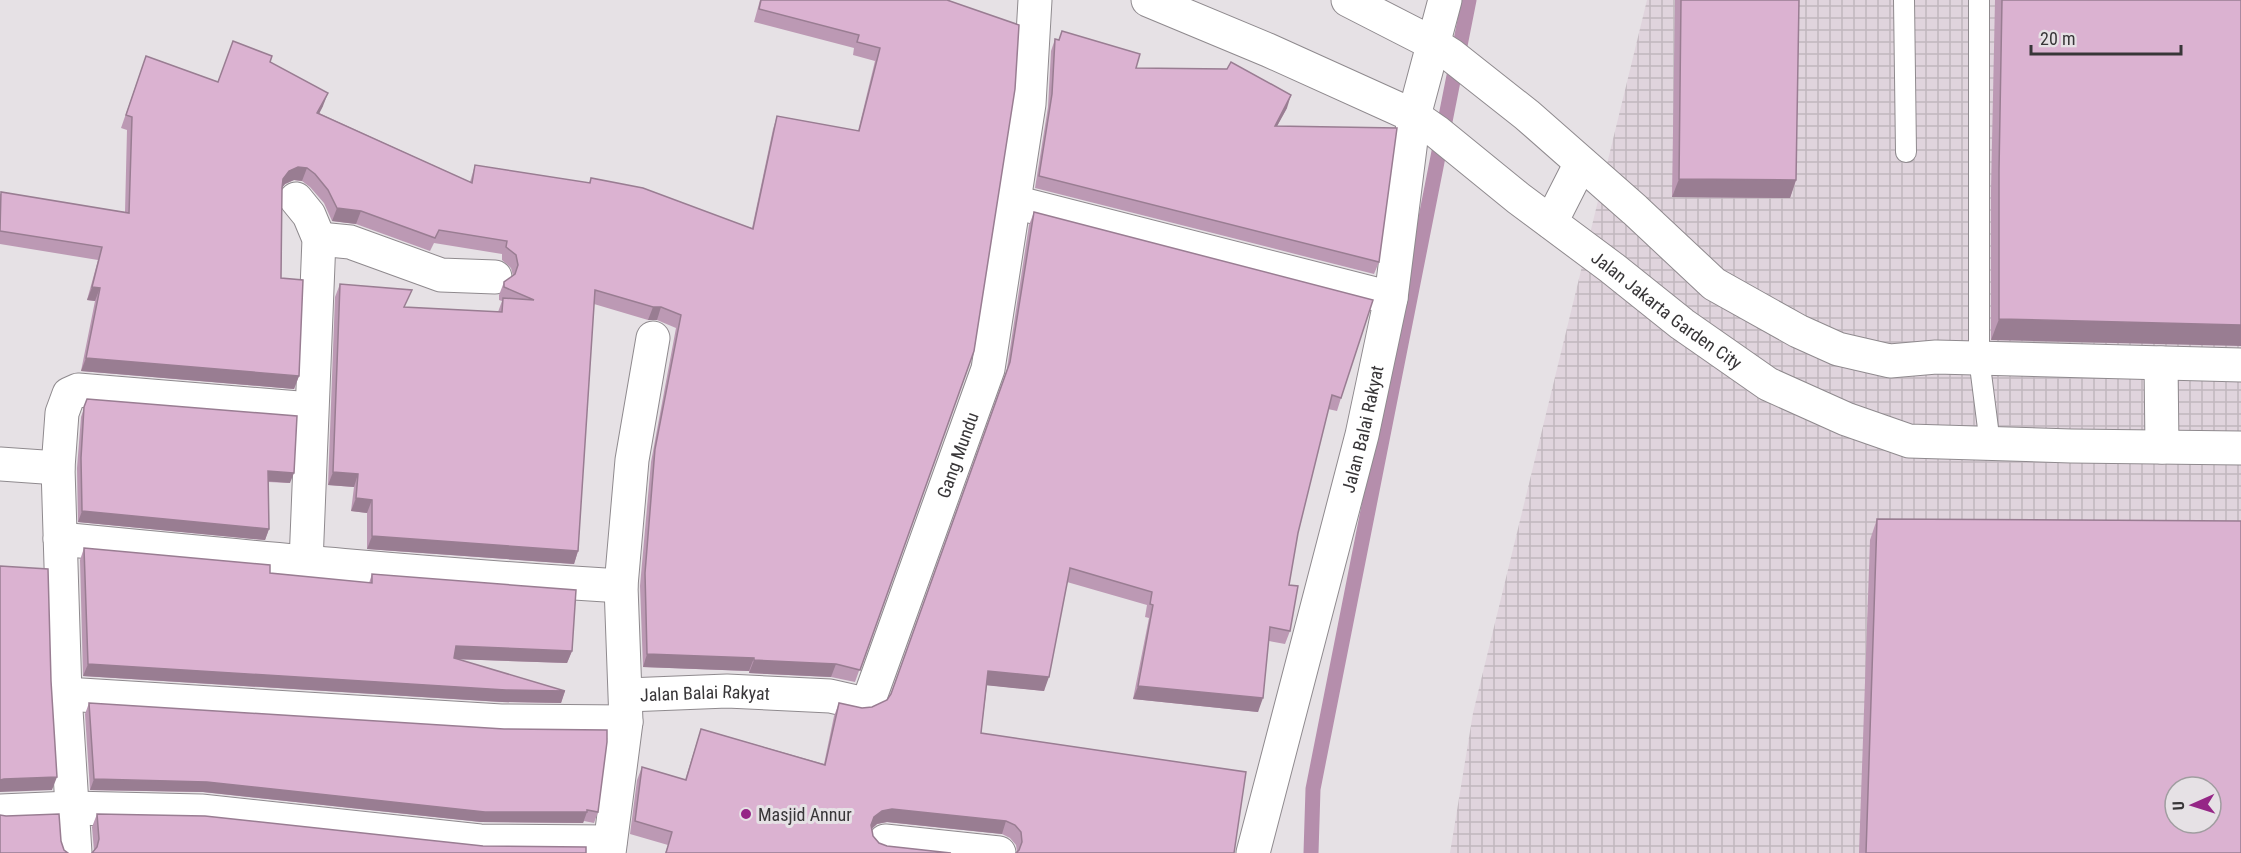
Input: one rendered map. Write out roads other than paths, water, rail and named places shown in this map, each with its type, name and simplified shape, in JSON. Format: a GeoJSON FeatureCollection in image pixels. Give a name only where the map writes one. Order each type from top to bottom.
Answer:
{"type":"FeatureCollection","features":[{"type":"Feature","properties":{"kind":"street","name":"Gang Mundu"},"geometry":{"type":"LineString","coordinates":[[869,700],[988,369],[1029,104],[1035,0]]}},
{"type":"Feature","properties":{"kind":"street","name":"Jalan Jakarta Garden City"},"geometry":{"type":"LineString","coordinates":[[1148,0],[1268,50],[1425,124],[1682,324],[1768,384],[1846,419],[1909,441],[2241,448]]}},
{"type":"Feature","properties":{"kind":"street"},"geometry":{"type":"LineString","coordinates":[[1348,0],[1442,49],[1527,115],[1714,284],[1798,331],[1838,349],[1890,361],[1936,357],[2241,365]]}},
{"type":"Feature","properties":{"kind":"street","name":"Jalan Balai Rakyat"},"geometry":{"type":"LineString","coordinates":[[1253,853],[1362,435],[1442,49],[1445,0]]}},
{"type":"Feature","properties":{"kind":"street"},"geometry":{"type":"LineString","coordinates":[[1551,222],[1581,163]]}},
{"type":"Feature","properties":{"kind":"street"},"geometry":{"type":"LineString","coordinates":[[296,200],[309,214],[319,239],[306,563]]}},
{"type":"Feature","properties":{"kind":"street"},"geometry":{"type":"LineString","coordinates":[[1014,202],[1391,298]]}},
{"type":"Feature","properties":{"kind":"street"},"geometry":{"type":"LineString","coordinates":[[319,239],[350,242],[441,275],[495,277]]}},
{"type":"Feature","properties":{"kind":"street"},"geometry":{"type":"LineString","coordinates":[[65,694],[501,722],[626,709],[621,586],[632,460],[653,338]]}},
{"type":"Feature","properties":{"kind":"street"},"geometry":{"type":"LineString","coordinates":[[2161,363],[2162,447]]}},
{"type":"Feature","properties":{"kind":"street"},"geometry":{"type":"LineString","coordinates":[[75,853],[65,694],[58,468],[64,403],[69,394],[78,390],[311,409]]}},
{"type":"Feature","properties":{"kind":"street"},"geometry":{"type":"LineString","coordinates":[[0,464],[58,468]]}},
{"type":"Feature","properties":{"kind":"street"},"geometry":{"type":"LineString","coordinates":[[60,539],[306,563],[509,580],[621,586]]}},
{"type":"Feature","properties":{"kind":"street","name":"Jalan Balai Rakyat"},"geometry":{"type":"LineString","coordinates":[[609,848],[626,709],[727,691],[830,696],[861,703],[869,700]]}},
{"type":"Feature","properties":{"kind":"street"},"geometry":{"type":"LineString","coordinates":[[0,811],[71,808],[201,811],[480,841],[609,848]]}},
{"type":"Feature","properties":{"kind":"street"},"geometry":{"type":"LineString","coordinates":[[885,841],[999,853]]}},
{"type":"Feature","properties":{"kind":"lane"},"geometry":{"type":"LineString","coordinates":[[1904,0],[1906,152]]}},
{"type":"Feature","properties":{"kind":"lane"},"geometry":{"type":"LineString","coordinates":[[1979,0],[1979,358],[1989,444]]}},
{"type":"Feature","properties":{"kind":"waterway"},"geometry":{"type":"LineString","coordinates":[[1311,853],[1313,789],[1469,0]]}},
{"type":"Feature","properties":{"kind":"place","name":"Masjid Annur"},"geometry":{"type":"Point","coordinates":[746,814]}}]}
